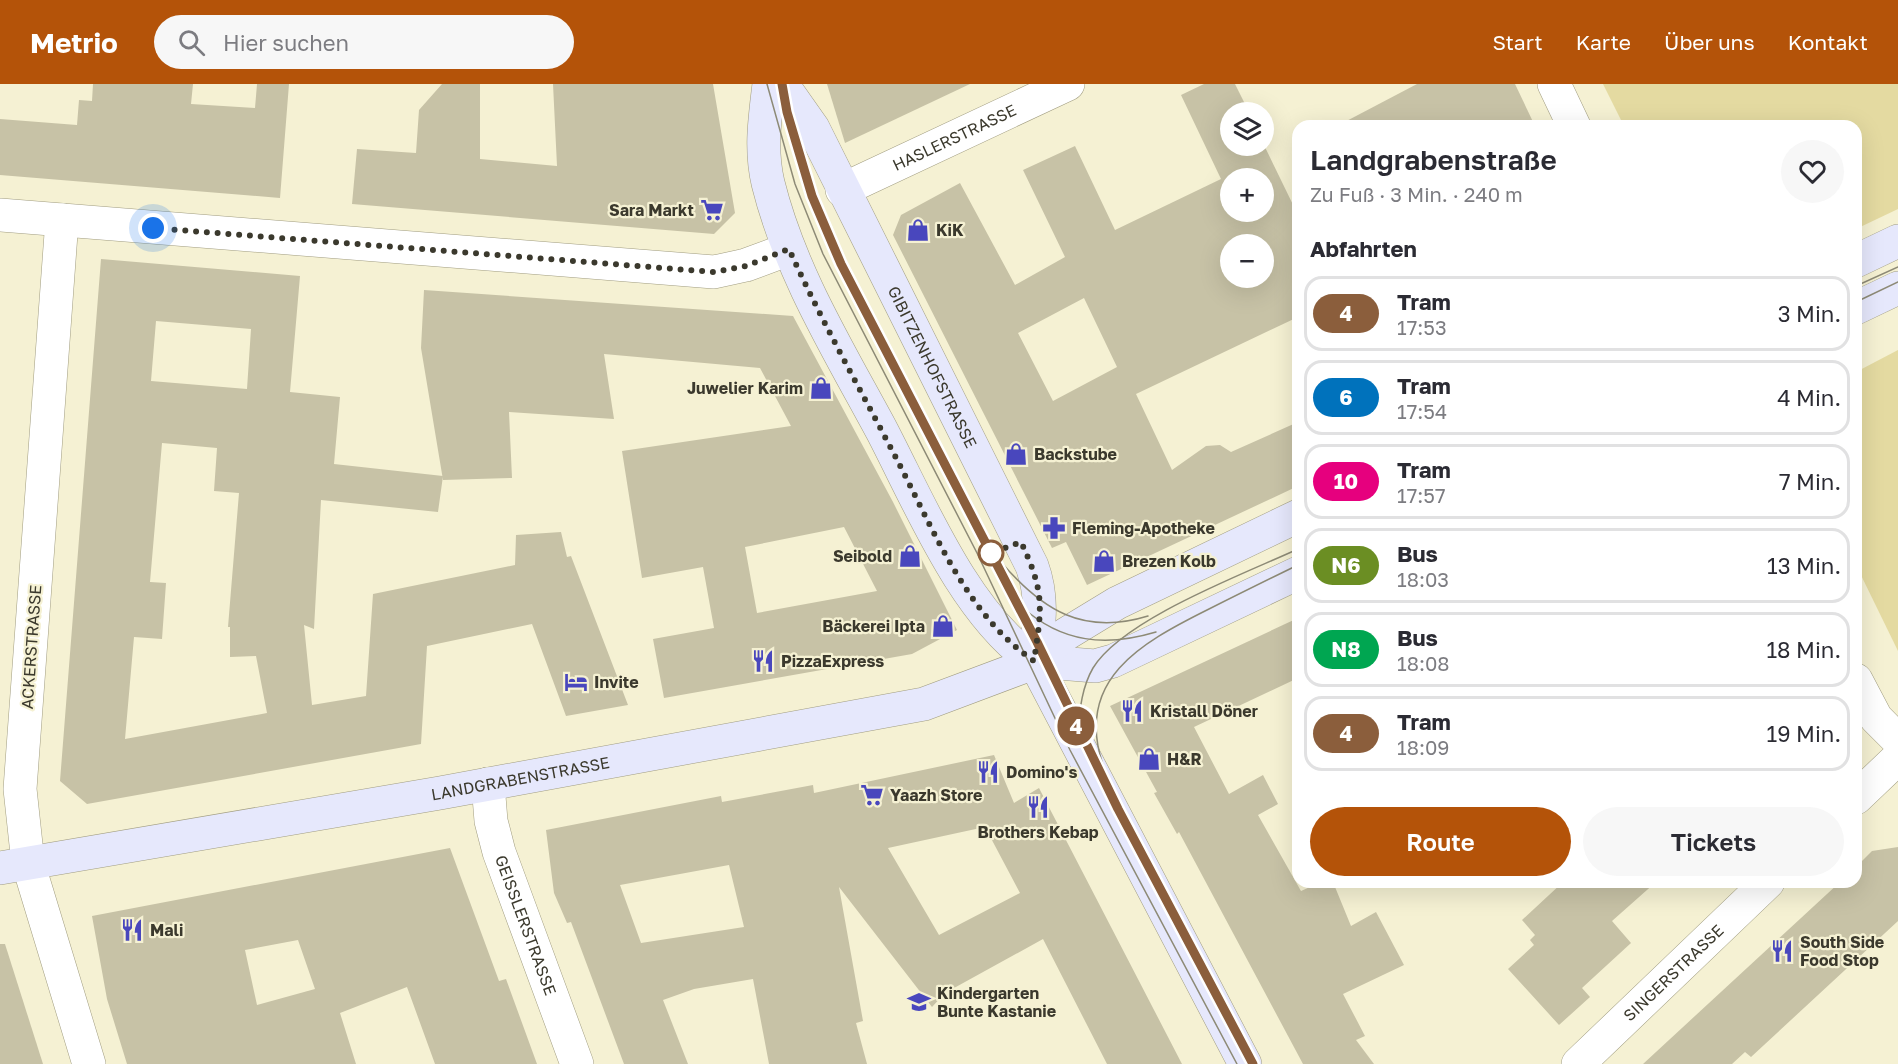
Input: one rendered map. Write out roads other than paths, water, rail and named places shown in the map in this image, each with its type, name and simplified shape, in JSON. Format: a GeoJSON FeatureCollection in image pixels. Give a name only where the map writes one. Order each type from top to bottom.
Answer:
{"type":"FeatureCollection","features":[{"type":"Feature","properties":{"kind":"main road"},"geometry":{"type":"LineString","coordinates":[[769,84],[762,147],[768,182],[789,249],[819,312],[957,573],[998,629],[1034,661],[1245,1064]]}},
{"type":"Feature","properties":{"kind":"main road","name":"GIBITZENHOFSTRASSE"},"geometry":{"type":"LineString","coordinates":[[782,84],[813,129],[1032,566],[1041,603],[1034,661]]}},
{"type":"Feature","properties":{"kind":"main road"},"geometry":{"type":"LineString","coordinates":[[1862,258],[1898,241]]}},
{"type":"Feature","properties":{"kind":"main road"},"geometry":{"type":"LineString","coordinates":[[1862,305],[1898,288]]}},
{"type":"Feature","properties":{"kind":"main road","name":"LANDGRABENSTRASSE"},"geometry":{"type":"LineString","coordinates":[[14,865],[488,784],[924,704],[1034,661],[1066,634],[1117,603],[1292,519]]}},
{"type":"Feature","properties":{"kind":"main road","name":"LANDGRABENSTRASSE"},"geometry":{"type":"LineString","coordinates":[[1034,661],[1095,666],[1113,661],[1292,576]]}},
{"type":"Feature","properties":{"kind":"street","name":"HASLERSTRASSE"},"geometry":{"type":"LineString","coordinates":[[842,190],[1068,84]]}},
{"type":"Feature","properties":{"kind":"street"},"geometry":{"type":"LineString","coordinates":[[1554,84],[1571,120]]}},
{"type":"Feature","properties":{"kind":"street"},"geometry":{"type":"LineString","coordinates":[[0,215],[714,272],[746,266],[789,249]]}},
{"type":"Feature","properties":{"kind":"street","name":"ACKERSTRASSE"},"geometry":{"type":"LineString","coordinates":[[63,220],[14,865],[89,1064]]}},
{"type":"Feature","properties":{"kind":"street"},"geometry":{"type":"LineString","coordinates":[[1862,691],[1876,718],[1898,740]]}},
{"type":"Feature","properties":{"kind":"street"},"geometry":{"type":"LineString","coordinates":[[1862,792],[1898,758]]}},
{"type":"Feature","properties":{"kind":"street","name":"GEISSLERSTRASSE"},"geometry":{"type":"LineString","coordinates":[[488,784],[491,821],[499,852],[577,1064]]}},
{"type":"Feature","properties":{"kind":"street","name":"SINGERSTRASSE"},"geometry":{"type":"LineString","coordinates":[[1578,1064],[1762,888]]}},
{"type":"Feature","properties":{"kind":"tram line"},"geometry":{"type":"LineString","coordinates":[[767,84],[795,184],[823,254],[977,553],[1070,750],[1237,1064]]}},
{"type":"Feature","properties":{"kind":"tram line","name":"4"},"geometry":{"type":"LineString","coordinates":[[782,84],[787,112],[812,196],[841,264],[1037,642],[1118,809],[1253,1064]]}},
{"type":"Feature","properties":{"kind":"tram line"},"geometry":{"type":"LineString","coordinates":[[783,84],[787,112],[812,196],[841,264],[1037,642],[1118,809],[1253,1064]]}},
{"type":"Feature","properties":{"kind":"tram line"},"geometry":{"type":"LineString","coordinates":[[1862,283],[1898,267]]}},
{"type":"Feature","properties":{"kind":"tram line"},"geometry":{"type":"LineString","coordinates":[[1862,299],[1898,282]]}},
{"type":"Feature","properties":{"kind":"tram line"},"geometry":{"type":"LineString","coordinates":[[1078,730],[1086,683],[1093,668],[1108,650],[1130,632],[1157,615],[1292,552]]}},
{"type":"Feature","properties":{"kind":"tram line"},"geometry":{"type":"LineString","coordinates":[[1001,562],[1032,594],[1066,614],[1103,623],[1148,616]]}},
{"type":"Feature","properties":{"kind":"tram line"},"geometry":{"type":"LineString","coordinates":[[1103,765],[1096,735],[1098,710],[1106,687],[1119,668],[1137,651],[1159,636],[1292,568]]}},
{"type":"Feature","properties":{"kind":"tram line"},"geometry":{"type":"LineString","coordinates":[[1022,607],[1053,628],[1085,639],[1120,639],[1156,632]]}},
{"type":"Feature","properties":{"kind":"place","name":"Sara Markt"},"geometry":{"type":"Point","coordinates":[712,210]}},
{"type":"Feature","properties":{"kind":"place","name":"KiK"},"geometry":{"type":"Point","coordinates":[918,230]}},
{"type":"Feature","properties":{"kind":"place","name":"Juwelier Karim"},"geometry":{"type":"Point","coordinates":[821,388]}},
{"type":"Feature","properties":{"kind":"place","name":"Backstube"},"geometry":{"type":"Point","coordinates":[1016,454]}},
{"type":"Feature","properties":{"kind":"place","name":"Fleming-Apotheke"},"geometry":{"type":"Point","coordinates":[1054,528]}},
{"type":"Feature","properties":{"kind":"place","name":"Seibold"},"geometry":{"type":"Point","coordinates":[910,556]}},
{"type":"Feature","properties":{"kind":"place","name":"Brezen Kolb"},"geometry":{"type":"Point","coordinates":[1104,561]}},
{"type":"Feature","properties":{"kind":"place","name":"Bäckerei Ipta"},"geometry":{"type":"Point","coordinates":[943,626]}},
{"type":"Feature","properties":{"kind":"place","name":"PizzaExpress"},"geometry":{"type":"Point","coordinates":[763,661]}},
{"type":"Feature","properties":{"kind":"place","name":"Invite"},"geometry":{"type":"Point","coordinates":[576,682]}},
{"type":"Feature","properties":{"kind":"place","name":"Kristall Döner"},"geometry":{"type":"Point","coordinates":[1132,711]}},
{"type":"Feature","properties":{"kind":"place","name":"H&R"},"geometry":{"type":"Point","coordinates":[1149,759]}},
{"type":"Feature","properties":{"kind":"place","name":"Domino's"},"geometry":{"type":"Point","coordinates":[988,772]}},
{"type":"Feature","properties":{"kind":"place","name":"Yaazh Store"},"geometry":{"type":"Point","coordinates":[872,795]}},
{"type":"Feature","properties":{"kind":"place","name":"Brothers Kebap"},"geometry":{"type":"Point","coordinates":[1038,807]}},
{"type":"Feature","properties":{"kind":"place","name":"Mali"},"geometry":{"type":"Point","coordinates":[132,930]}},
{"type":"Feature","properties":{"kind":"place","name":"South Side Food Stop"},"geometry":{"type":"Point","coordinates":[1782,951]}},
{"type":"Feature","properties":{"kind":"place","name":"Kindergarten Bunte Kastanie"},"geometry":{"type":"Point","coordinates":[919,1002]}}]}
